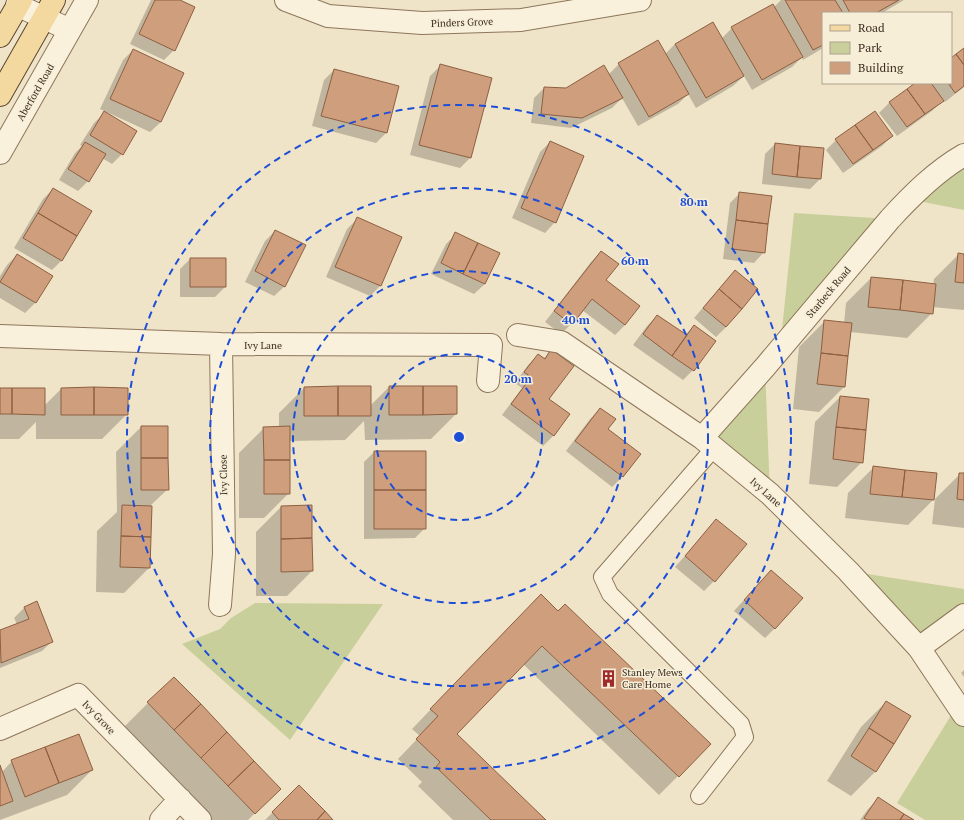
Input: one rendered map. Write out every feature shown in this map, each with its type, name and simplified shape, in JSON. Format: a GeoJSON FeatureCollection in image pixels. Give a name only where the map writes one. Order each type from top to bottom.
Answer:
{"type":"FeatureCollection","features":[{"type":"Feature","properties":{"kind":"main road"},"geometry":{"type":"LineString","coordinates":[[0,36],[19,3]]}},
{"type":"Feature","properties":{"kind":"main road"},"geometry":{"type":"LineString","coordinates":[[0,95],[49,9]]}},
{"type":"Feature","properties":{"kind":"street","name":"Aberford Road"},"geometry":{"type":"LineString","coordinates":[[0,154],[87,0]]}},
{"type":"Feature","properties":{"kind":"street","name":"Pinders Grove"},"geometry":{"type":"LineString","coordinates":[[286,0],[328,16],[422,23],[521,20],[640,0]]}},
{"type":"Feature","properties":{"kind":"street"},"geometry":{"type":"LineString","coordinates":[[19,3],[49,9],[70,30]]}},
{"type":"Feature","properties":{"kind":"street","name":"Starbeck Road"},"geometry":{"type":"LineString","coordinates":[[708,443],[765,367],[890,219],[908,199],[945,167],[964,155]]}},
{"type":"Feature","properties":{"kind":"street","name":"Ivy Lane"},"geometry":{"type":"LineString","coordinates":[[518,335],[561,342],[708,443],[770,494],[848,571],[919,648],[964,714]]}},
{"type":"Feature","properties":{"kind":"street","name":"Ivy Lane"},"geometry":{"type":"LineString","coordinates":[[0,336],[220,344],[490,345],[488,380]]}},
{"type":"Feature","properties":{"kind":"street","name":"Ivy Close"},"geometry":{"type":"LineString","coordinates":[[220,344],[224,554],[220,605]]}},
{"type":"Feature","properties":{"kind":"street"},"geometry":{"type":"LineString","coordinates":[[919,648],[964,615]]}},
{"type":"Feature","properties":{"kind":"street","name":"Ivy Grove"},"geometry":{"type":"LineString","coordinates":[[0,729],[78,695],[200,820]]}},
{"type":"Feature","properties":{"kind":"street"},"geometry":{"type":"LineString","coordinates":[[161,820],[180,799]]}},
{"type":"Feature","properties":{"kind":"lane"},"geometry":{"type":"LineString","coordinates":[[699,796],[745,737],[741,724],[610,594],[602,578],[708,443]]}},
{"type":"Feature","properties":{"kind":"green space"},"geometry":{"type":"Polygon","coordinates":[[[964,155],[964,210],[908,199],[964,155]]]}},
{"type":"Feature","properties":{"kind":"green space"},"geometry":{"type":"Polygon","coordinates":[[[794,213],[890,219],[780,349],[794,213]]]}},
{"type":"Feature","properties":{"kind":"green space"},"geometry":{"type":"Polygon","coordinates":[[[765,367],[770,494],[702,438],[765,367]]]}},
{"type":"Feature","properties":{"kind":"green space"},"geometry":{"type":"Polygon","coordinates":[[[848,571],[964,589],[964,615],[919,648],[848,571]]]}},
{"type":"Feature","properties":{"kind":"green space"},"geometry":{"type":"Polygon","coordinates":[[[255,603],[383,604],[290,740],[182,644],[220,629],[231,618],[255,603]]]}},
{"type":"Feature","properties":{"kind":"green space"},"geometry":{"type":"Polygon","coordinates":[[[958,704],[964,715],[964,820],[925,820],[897,803],[958,704]]]}},
{"type":"Feature","properties":{"kind":"building"},"geometry":{"type":"Polygon","coordinates":[[[155,0],[180,0],[195,7],[175,51],[139,34],[155,0]]]}},
{"type":"Feature","properties":{"kind":"building"},"geometry":{"type":"Polygon","coordinates":[[[785,0],[835,0],[842,12],[822,12],[822,46],[813,50],[785,0]]]}},
{"type":"Feature","properties":{"kind":"building"},"geometry":{"type":"Polygon","coordinates":[[[843,0],[899,0],[878,12],[849,12],[843,0]]]}},
{"type":"Feature","properties":{"kind":"building"},"geometry":{"type":"Polygon","coordinates":[[[773,4],[803,57],[762,80],[731,27],[773,4]]]}},
{"type":"Feature","properties":{"kind":"building"},"geometry":{"type":"Polygon","coordinates":[[[713,22],[744,76],[706,98],[675,44],[713,22]]]}},
{"type":"Feature","properties":{"kind":"building"},"geometry":{"type":"Polygon","coordinates":[[[658,40],[689,94],[649,117],[618,63],[658,40]]]}},
{"type":"Feature","properties":{"kind":"building"},"geometry":{"type":"Polygon","coordinates":[[[964,48],[964,65],[956,54],[964,48]]]}},
{"type":"Feature","properties":{"kind":"building"},"geometry":{"type":"Polygon","coordinates":[[[133,49],[184,73],[161,122],[110,99],[133,49]]]}},
{"type":"Feature","properties":{"kind":"building"},"geometry":{"type":"Polygon","coordinates":[[[956,54],[964,65],[964,86],[955,93],[949,84],[952,84],[952,57],[956,54]]]}},
{"type":"Feature","properties":{"kind":"building"},"geometry":{"type":"Polygon","coordinates":[[[440,64],[492,78],[471,158],[419,145],[440,64]]]}},
{"type":"Feature","properties":{"kind":"building"},"geometry":{"type":"Polygon","coordinates":[[[604,65],[623,98],[582,118],[541,114],[544,87],[566,88],[604,65]]]}},
{"type":"Feature","properties":{"kind":"building"},"geometry":{"type":"Polygon","coordinates":[[[334,69],[399,86],[387,133],[321,116],[334,69]]]}},
{"type":"Feature","properties":{"kind":"building"},"geometry":{"type":"Polygon","coordinates":[[[914,84],[932,84],[944,101],[925,114],[907,89],[914,84]]]}},
{"type":"Feature","properties":{"kind":"building"},"geometry":{"type":"Polygon","coordinates":[[[907,89],[925,114],[907,127],[889,102],[907,89]]]}},
{"type":"Feature","properties":{"kind":"building"},"geometry":{"type":"Polygon","coordinates":[[[104,111],[137,131],[123,155],[90,135],[104,111]]]}},
{"type":"Feature","properties":{"kind":"building"},"geometry":{"type":"Polygon","coordinates":[[[875,111],[893,136],[873,150],[855,125],[875,111]]]}},
{"type":"Feature","properties":{"kind":"building"},"geometry":{"type":"Polygon","coordinates":[[[855,125],[873,150],[853,164],[835,139],[855,125]]]}},
{"type":"Feature","properties":{"kind":"building"},"geometry":{"type":"Polygon","coordinates":[[[550,141],[584,156],[556,223],[521,208],[550,141]]]}},
{"type":"Feature","properties":{"kind":"building"},"geometry":{"type":"Polygon","coordinates":[[[85,142],[106,154],[89,182],[68,169],[85,142]]]}},
{"type":"Feature","properties":{"kind":"building"},"geometry":{"type":"Polygon","coordinates":[[[775,143],[800,146],[797,177],[772,174],[775,143]]]}},
{"type":"Feature","properties":{"kind":"building"},"geometry":{"type":"Polygon","coordinates":[[[800,146],[824,148],[821,179],[797,177],[800,146]]]}},
{"type":"Feature","properties":{"kind":"building"},"geometry":{"type":"Polygon","coordinates":[[[53,188],[92,211],[77,236],[38,213],[53,188]]]}},
{"type":"Feature","properties":{"kind":"building"},"geometry":{"type":"Polygon","coordinates":[[[739,192],[772,196],[768,224],[736,220],[739,192]]]}},
{"type":"Feature","properties":{"kind":"building"},"geometry":{"type":"Polygon","coordinates":[[[38,213],[77,236],[62,261],[23,238],[38,213]]]}},
{"type":"Feature","properties":{"kind":"building"},"geometry":{"type":"Polygon","coordinates":[[[357,217],[402,237],[381,286],[335,267],[357,217]]]}},
{"type":"Feature","properties":{"kind":"building"},"geometry":{"type":"Polygon","coordinates":[[[736,220],[768,224],[765,253],[732,249],[736,220]]]}},
{"type":"Feature","properties":{"kind":"building"},"geometry":{"type":"Polygon","coordinates":[[[275,230],[306,245],[285,287],[255,271],[275,230]]]}},
{"type":"Feature","properties":{"kind":"building"},"geometry":{"type":"Polygon","coordinates":[[[455,232],[478,243],[463,274],[441,263],[455,232]]]}},
{"type":"Feature","properties":{"kind":"building"},"geometry":{"type":"Polygon","coordinates":[[[478,243],[500,253],[485,284],[463,274],[478,243]]]}},
{"type":"Feature","properties":{"kind":"building"},"geometry":{"type":"Polygon","coordinates":[[[601,251],[619,264],[606,280],[640,306],[625,325],[592,299],[572,325],[554,311],[601,251]]]}},
{"type":"Feature","properties":{"kind":"building"},"geometry":{"type":"Polygon","coordinates":[[[958,253],[964,254],[964,283],[955,282],[958,253]]]}},
{"type":"Feature","properties":{"kind":"building"},"geometry":{"type":"Polygon","coordinates":[[[17,254],[53,276],[36,303],[0,282],[17,254]]]}},
{"type":"Feature","properties":{"kind":"building"},"geometry":{"type":"Polygon","coordinates":[[[190,258],[226,258],[226,287],[190,287],[190,258]]]}},
{"type":"Feature","properties":{"kind":"building"},"geometry":{"type":"Polygon","coordinates":[[[735,270],[758,289],[742,309],[719,289],[735,270]]]}},
{"type":"Feature","properties":{"kind":"building"},"geometry":{"type":"Polygon","coordinates":[[[871,277],[903,280],[900,310],[868,307],[871,277]]]}},
{"type":"Feature","properties":{"kind":"building"},"geometry":{"type":"Polygon","coordinates":[[[903,280],[936,284],[933,314],[900,310],[903,280]]]}},
{"type":"Feature","properties":{"kind":"building"},"geometry":{"type":"Polygon","coordinates":[[[719,289],[742,309],[726,327],[703,308],[719,289]]]}},
{"type":"Feature","properties":{"kind":"building"},"geometry":{"type":"Polygon","coordinates":[[[657,315],[687,335],[672,356],[643,334],[657,315]]]}},
{"type":"Feature","properties":{"kind":"building"},"geometry":{"type":"Polygon","coordinates":[[[824,320],[852,323],[848,356],[821,353],[824,320]]]}},
{"type":"Feature","properties":{"kind":"building"},"geometry":{"type":"Polygon","coordinates":[[[694,325],[716,341],[694,371],[672,356],[694,325]]]}},
{"type":"Feature","properties":{"kind":"building"},"geometry":{"type":"Polygon","coordinates":[[[551,349],[574,366],[549,399],[570,414],[554,436],[511,404],[531,377],[524,372],[538,354],[545,359],[551,349]]]}},
{"type":"Feature","properties":{"kind":"building"},"geometry":{"type":"Polygon","coordinates":[[[821,353],[848,356],[845,387],[817,384],[821,353]]]}},
{"type":"Feature","properties":{"kind":"building"},"geometry":{"type":"Polygon","coordinates":[[[338,386],[338,416],[304,416],[304,387],[338,386]]]}},
{"type":"Feature","properties":{"kind":"building"},"geometry":{"type":"Polygon","coordinates":[[[338,386],[371,386],[371,416],[338,416],[338,386]]]}},
{"type":"Feature","properties":{"kind":"building"},"geometry":{"type":"Polygon","coordinates":[[[389,386],[423,386],[423,415],[389,415],[389,386]]]}},
{"type":"Feature","properties":{"kind":"building"},"geometry":{"type":"Polygon","coordinates":[[[423,386],[457,386],[457,414],[423,415],[423,386]]]}},
{"type":"Feature","properties":{"kind":"building"},"geometry":{"type":"Polygon","coordinates":[[[94,387],[94,415],[61,415],[61,388],[94,387]]]}},
{"type":"Feature","properties":{"kind":"building"},"geometry":{"type":"Polygon","coordinates":[[[94,387],[128,388],[128,415],[94,415],[94,387]]]}},
{"type":"Feature","properties":{"kind":"building"},"geometry":{"type":"Polygon","coordinates":[[[0,388],[12,388],[12,414],[0,414],[0,388]]]}},
{"type":"Feature","properties":{"kind":"building"},"geometry":{"type":"Polygon","coordinates":[[[12,388],[45,388],[45,415],[12,414],[12,388]]]}},
{"type":"Feature","properties":{"kind":"building"},"geometry":{"type":"Polygon","coordinates":[[[840,396],[869,399],[866,430],[836,427],[840,396]]]}},
{"type":"Feature","properties":{"kind":"building"},"geometry":{"type":"Polygon","coordinates":[[[600,408],[616,419],[608,429],[641,454],[623,477],[575,441],[600,408]]]}},
{"type":"Feature","properties":{"kind":"building"},"geometry":{"type":"Polygon","coordinates":[[[141,426],[168,426],[168,458],[141,458],[141,426]]]}},
{"type":"Feature","properties":{"kind":"building"},"geometry":{"type":"Polygon","coordinates":[[[290,426],[290,460],[264,460],[263,427],[290,426]]]}},
{"type":"Feature","properties":{"kind":"building"},"geometry":{"type":"Polygon","coordinates":[[[836,427],[866,430],[863,463],[833,459],[836,427]]]}},
{"type":"Feature","properties":{"kind":"building"},"geometry":{"type":"Polygon","coordinates":[[[374,451],[426,451],[426,490],[374,490],[374,451]]]}},
{"type":"Feature","properties":{"kind":"building"},"geometry":{"type":"Polygon","coordinates":[[[141,458],[168,458],[169,490],[141,490],[141,458]]]}},
{"type":"Feature","properties":{"kind":"building"},"geometry":{"type":"Polygon","coordinates":[[[264,460],[290,460],[290,494],[264,494],[264,460]]]}},
{"type":"Feature","properties":{"kind":"building"},"geometry":{"type":"Polygon","coordinates":[[[873,466],[905,470],[902,497],[870,494],[873,466]]]}},
{"type":"Feature","properties":{"kind":"building"},"geometry":{"type":"Polygon","coordinates":[[[905,470],[937,473],[934,500],[902,497],[905,470]]]}},
{"type":"Feature","properties":{"kind":"building"},"geometry":{"type":"Polygon","coordinates":[[[959,473],[964,473],[964,500],[957,499],[959,473]]]}},
{"type":"Feature","properties":{"kind":"building"},"geometry":{"type":"Polygon","coordinates":[[[374,490],[426,490],[426,529],[374,529],[374,490]]]}},
{"type":"Feature","properties":{"kind":"building"},"geometry":{"type":"Polygon","coordinates":[[[122,505],[152,506],[151,537],[121,536],[122,505]]]}},
{"type":"Feature","properties":{"kind":"building"},"geometry":{"type":"Polygon","coordinates":[[[312,505],[312,538],[281,539],[281,506],[312,505]]]}},
{"type":"Feature","properties":{"kind":"building"},"geometry":{"type":"Polygon","coordinates":[[[716,519],[747,544],[715,582],[685,556],[716,519]]]}},
{"type":"Feature","properties":{"kind":"building"},"geometry":{"type":"Polygon","coordinates":[[[121,536],[151,537],[150,568],[120,567],[121,536]]]}},
{"type":"Feature","properties":{"kind":"building"},"geometry":{"type":"Polygon","coordinates":[[[312,538],[313,571],[281,572],[281,539],[312,538]]]}},
{"type":"Feature","properties":{"kind":"building"},"geometry":{"type":"Polygon","coordinates":[[[771,570],[803,598],[775,629],[744,600],[771,570]]]}},
{"type":"Feature","properties":{"kind":"building","name":"Stanley Mews Care Home"},"geometry":{"type":"Polygon","coordinates":[[[541,594],[558,611],[565,604],[711,744],[679,777],[542,646],[457,734],[546,820],[491,820],[436,767],[440,762],[416,739],[438,716],[430,709],[541,594]]]}},
{"type":"Feature","properties":{"kind":"building"},"geometry":{"type":"Polygon","coordinates":[[[37,601],[53,642],[1,663],[0,630],[29,619],[24,607],[37,601]]]}},
{"type":"Feature","properties":{"kind":"building"},"geometry":{"type":"Polygon","coordinates":[[[174,677],[201,704],[174,730],[147,702],[174,677]]]}},
{"type":"Feature","properties":{"kind":"building"},"geometry":{"type":"Polygon","coordinates":[[[886,701],[911,716],[894,744],[869,728],[886,701]]]}},
{"type":"Feature","properties":{"kind":"building"},"geometry":{"type":"Polygon","coordinates":[[[201,704],[227,732],[201,758],[174,730],[201,704]]]}},
{"type":"Feature","properties":{"kind":"building"},"geometry":{"type":"Polygon","coordinates":[[[869,728],[894,744],[876,772],[851,756],[869,728]]]}},
{"type":"Feature","properties":{"kind":"building"},"geometry":{"type":"Polygon","coordinates":[[[227,732],[254,761],[228,786],[201,758],[227,732]]]}},
{"type":"Feature","properties":{"kind":"building"},"geometry":{"type":"Polygon","coordinates":[[[79,734],[93,770],[59,783],[45,747],[79,734]]]}},
{"type":"Feature","properties":{"kind":"building"},"geometry":{"type":"Polygon","coordinates":[[[45,747],[59,783],[25,797],[11,760],[45,747]]]}},
{"type":"Feature","properties":{"kind":"building"},"geometry":{"type":"Polygon","coordinates":[[[254,761],[281,789],[255,814],[228,786],[254,761]]]}},
{"type":"Feature","properties":{"kind":"building"},"geometry":{"type":"Polygon","coordinates":[[[0,765],[13,801],[0,806],[0,765]]]}},
{"type":"Feature","properties":{"kind":"building"},"geometry":{"type":"Polygon","coordinates":[[[299,785],[325,811],[317,820],[279,820],[272,812],[299,785]]]}},
{"type":"Feature","properties":{"kind":"building"},"geometry":{"type":"Polygon","coordinates":[[[878,797],[904,814],[900,820],[867,820],[864,818],[878,797]]]}},
{"type":"Feature","properties":{"kind":"building"},"geometry":{"type":"Polygon","coordinates":[[[325,811],[333,820],[317,820],[325,811]]]}},
{"type":"Feature","properties":{"kind":"building"},"geometry":{"type":"Polygon","coordinates":[[[904,814],[914,820],[900,820],[904,814]]]}},
{"type":"Feature","properties":{"kind":"place","name":"Stanley Mews Care Home"},"geometry":{"type":"Point","coordinates":[609,678]}}]}
